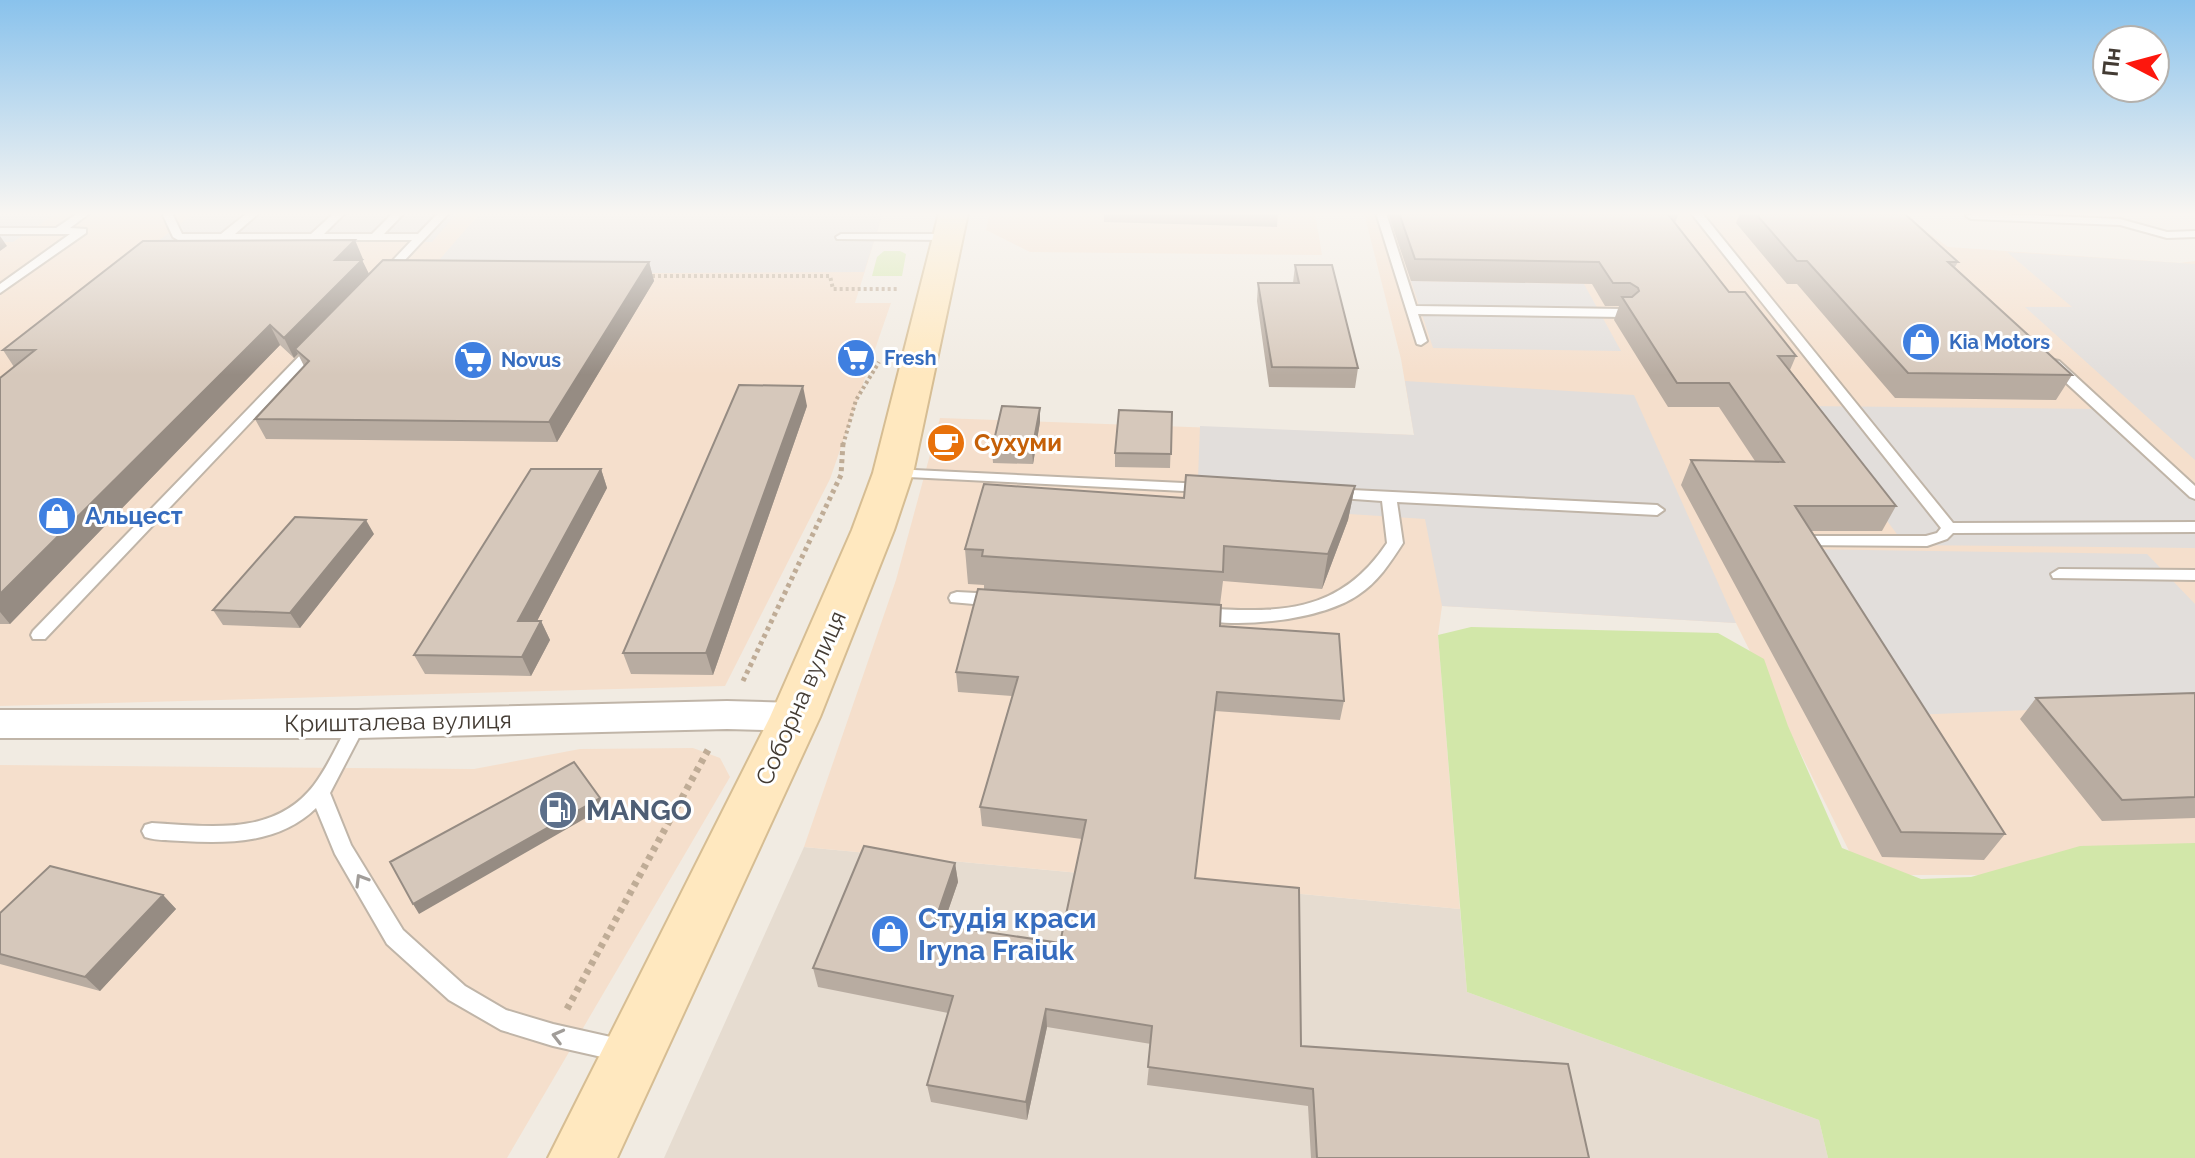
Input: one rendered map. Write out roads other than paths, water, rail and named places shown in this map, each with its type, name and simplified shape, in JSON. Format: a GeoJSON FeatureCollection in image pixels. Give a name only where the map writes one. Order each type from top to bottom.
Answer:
{"type":"FeatureCollection","features":[{"type":"Feature","properties":{"kind":"main road","name":"Соборна вулиця"},"geometry":{"type":"LineString","coordinates":[[582,1158],[795,717],[873,530],[893,473],[933,267]]}},
{"type":"Feature","properties":{"kind":"street","name":"Кришталева вулиця"},"geometry":{"type":"LineString","coordinates":[[4,728],[727,715],[795,717]]}},
{"type":"Feature","properties":{"kind":"lane"},"geometry":{"type":"LineString","coordinates":[[0,289],[31,267]]}},
{"type":"Feature","properties":{"kind":"lane"},"geometry":{"type":"LineString","coordinates":[[377,283],[392,267]]}},
{"type":"Feature","properties":{"kind":"lane"},"geometry":{"type":"LineString","coordinates":[[1397,267],[1421,341]]}},
{"type":"Feature","properties":{"kind":"lane"},"geometry":{"type":"LineString","coordinates":[[1739,267],[1949,528]]}},
{"type":"Feature","properties":{"kind":"lane"},"geometry":{"type":"LineString","coordinates":[[1410,310],[1623,313]]}},
{"type":"Feature","properties":{"kind":"lane"},"geometry":{"type":"LineString","coordinates":[[39,635],[323,340]]}},
{"type":"Feature","properties":{"kind":"lane"},"geometry":{"type":"LineString","coordinates":[[2038,350],[2195,494]]}},
{"type":"Feature","properties":{"kind":"lane"},"geometry":{"type":"LineString","coordinates":[[893,473],[1219,489]]}},
{"type":"Feature","properties":{"kind":"lane"},"geometry":{"type":"LineString","coordinates":[[1312,493],[1657,510]]}},
{"type":"Feature","properties":{"kind":"lane"},"geometry":{"type":"LineString","coordinates":[[1177,613],[1256,618],[1336,602],[1369,579],[1395,543],[1389,497]]}},
{"type":"Feature","properties":{"kind":"lane"},"geometry":{"type":"LineString","coordinates":[[1799,541],[1927,541],[1942,536],[1949,528],[2195,527]]}},
{"type":"Feature","properties":{"kind":"lane"},"geometry":{"type":"LineString","coordinates":[[2059,574],[2195,575]]}},
{"type":"Feature","properties":{"kind":"lane"},"geometry":{"type":"LineString","coordinates":[[957,598],[1020,602]]}},
{"type":"Feature","properties":{"kind":"lane"},"geometry":{"type":"LineString","coordinates":[[152,831],[261,833],[301,812],[320,792],[357,724]]}},
{"type":"Feature","properties":{"kind":"lane"},"geometry":{"type":"LineString","coordinates":[[320,792],[342,848],[395,937],[457,993],[501,1019],[553,1035],[634,1053]]}},
{"type":"Feature","properties":{"kind":"place","name":"Kia Motors"},"geometry":{"type":"Point","coordinates":[1921,342]}},
{"type":"Feature","properties":{"kind":"place","name":"Fresh"},"geometry":{"type":"Point","coordinates":[856,358]}},
{"type":"Feature","properties":{"kind":"place","name":"Novus"},"geometry":{"type":"Point","coordinates":[473,360]}},
{"type":"Feature","properties":{"kind":"place","name":"Сухуми"},"geometry":{"type":"Point","coordinates":[946,443]}},
{"type":"Feature","properties":{"kind":"place","name":"Альцест"},"geometry":{"type":"Point","coordinates":[57,516]}},
{"type":"Feature","properties":{"kind":"place","name":"MANGO"},"geometry":{"type":"Point","coordinates":[558,810]}},
{"type":"Feature","properties":{"kind":"place","name":"Студія краси Iryna Fraiuk"},"geometry":{"type":"Point","coordinates":[890,934]}}]}
